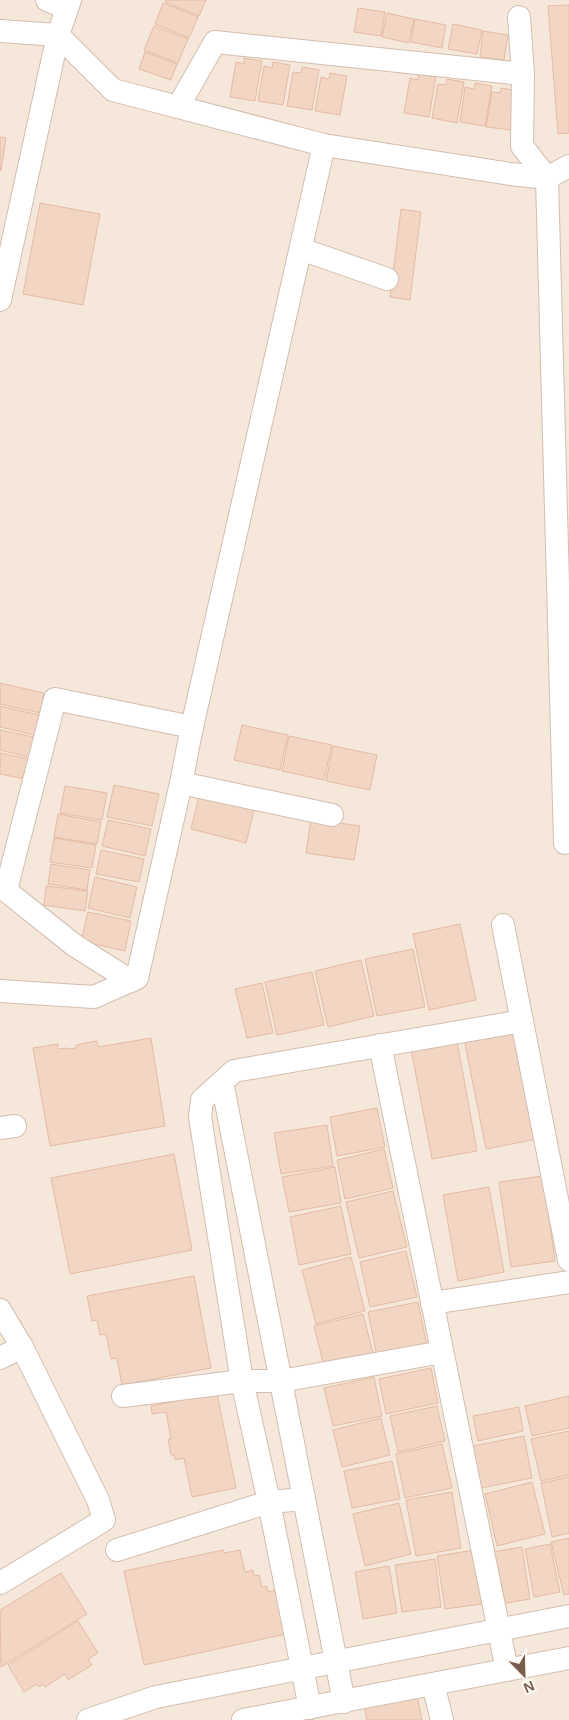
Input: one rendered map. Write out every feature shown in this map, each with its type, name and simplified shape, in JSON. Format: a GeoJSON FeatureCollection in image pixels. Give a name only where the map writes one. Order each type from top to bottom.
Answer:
{"type":"FeatureCollection","features":[{"type":"Feature","properties":{"kind":"street"},"geometry":{"type":"LineString","coordinates":[[0,300],[3,270],[58,35],[62,3]]}},
{"type":"Feature","properties":{"kind":"street"},"geometry":{"type":"LineString","coordinates":[[519,17],[523,74],[522,146],[547,178],[565,843]]}},
{"type":"Feature","properties":{"kind":"street"},"geometry":{"type":"LineString","coordinates":[[0,31],[58,35],[113,90],[324,145],[547,178],[569,166]]}},
{"type":"Feature","properties":{"kind":"street"},"geometry":{"type":"LineString","coordinates":[[178,107],[215,42],[523,74]]}},
{"type":"Feature","properties":{"kind":"street"},"geometry":{"type":"LineString","coordinates":[[0,991],[94,997],[137,978],[324,145]]}},
{"type":"Feature","properties":{"kind":"street"},"geometry":{"type":"LineString","coordinates":[[301,249],[387,279]]}},
{"type":"Feature","properties":{"kind":"street"},"geometry":{"type":"LineString","coordinates":[[131,981],[74,945],[3,888],[55,699],[192,727]]}},
{"type":"Feature","properties":{"kind":"street"},"geometry":{"type":"LineString","coordinates":[[181,783],[332,816]]}},
{"type":"Feature","properties":{"kind":"street"},"geometry":{"type":"LineString","coordinates":[[503,925],[569,1260]]}},
{"type":"Feature","properties":{"kind":"street"},"geometry":{"type":"LineString","coordinates":[[310,1708],[269,1502],[242,1381],[200,1117],[202,1100],[234,1071],[522,1021]]}},
{"type":"Feature","properties":{"kind":"street"},"geometry":{"type":"LineString","coordinates":[[380,1045],[507,1670]]}},
{"type":"Feature","properties":{"kind":"street"},"geometry":{"type":"LineString","coordinates":[[222,1082],[344,1702]]}},
{"type":"Feature","properties":{"kind":"street"},"geometry":{"type":"LineString","coordinates":[[224,1267],[257,1259]]}},
{"type":"Feature","properties":{"kind":"street"},"geometry":{"type":"LineString","coordinates":[[432,1303],[569,1282]]}},
{"type":"Feature","properties":{"kind":"street"},"geometry":{"type":"LineString","coordinates":[[0,1310],[22,1347],[98,1500],[104,1520],[0,1583]]}},
{"type":"Feature","properties":{"kind":"street"},"geometry":{"type":"LineString","coordinates":[[0,1358],[22,1347]]}},
{"type":"Feature","properties":{"kind":"street"},"geometry":{"type":"LineString","coordinates":[[123,1396],[242,1381],[281,1381],[442,1352]]}},
{"type":"Feature","properties":{"kind":"street"},"geometry":{"type":"LineString","coordinates":[[117,1550],[269,1502],[304,1499]]}},
{"type":"Feature","properties":{"kind":"street"},"geometry":{"type":"LineString","coordinates":[[88,1720],[156,1697],[569,1616]]}},
{"type":"Feature","properties":{"kind":"street"},"geometry":{"type":"LineString","coordinates":[[243,1720],[569,1658]]}},
{"type":"Feature","properties":{"kind":"street"},"geometry":{"type":"LineString","coordinates":[[433,1684],[442,1720]]}},
{"type":"Feature","properties":{"kind":"shaded area"},"geometry":{"type":"Polygon","coordinates":[[[0,0],[569,0],[569,1720],[0,1720],[0,0]]]}},
{"type":"Feature","properties":{"kind":"building"},"geometry":{"type":"Polygon","coordinates":[[[166,0],[206,0],[199,16],[165,2],[166,0]]]}},
{"type":"Feature","properties":{"kind":"building"},"geometry":{"type":"Polygon","coordinates":[[[163,3],[198,17],[189,38],[155,24],[163,3]]]}},
{"type":"Feature","properties":{"kind":"building"},"geometry":{"type":"Polygon","coordinates":[[[569,5],[569,133],[558,134],[548,6],[569,5]]]}},
{"type":"Feature","properties":{"kind":"building"},"geometry":{"type":"Polygon","coordinates":[[[358,8],[385,12],[381,36],[354,32],[358,8]]]}},
{"type":"Feature","properties":{"kind":"building"},"geometry":{"type":"Polygon","coordinates":[[[387,13],[414,19],[409,43],[382,37],[387,13]]]}},
{"type":"Feature","properties":{"kind":"building"},"geometry":{"type":"Polygon","coordinates":[[[415,19],[446,25],[442,48],[411,42],[415,19]]]}},
{"type":"Feature","properties":{"kind":"building"},"geometry":{"type":"Polygon","coordinates":[[[453,24],[482,30],[477,54],[448,49],[453,24]]]}},
{"type":"Feature","properties":{"kind":"building"},"geometry":{"type":"Polygon","coordinates":[[[154,26],[188,39],[178,63],[144,50],[154,26]]]}},
{"type":"Feature","properties":{"kind":"building"},"geometry":{"type":"Polygon","coordinates":[[[483,31],[508,35],[504,60],[480,57],[483,31]]]}},
{"type":"Feature","properties":{"kind":"building"},"geometry":{"type":"Polygon","coordinates":[[[145,52],[177,64],[171,80],[139,69],[145,52]]]}},
{"type":"Feature","properties":{"kind":"building"},"geometry":{"type":"Polygon","coordinates":[[[244,58],[262,61],[255,101],[230,97],[236,62],[244,64],[244,58]]]}},
{"type":"Feature","properties":{"kind":"building"},"geometry":{"type":"Polygon","coordinates":[[[273,62],[290,65],[283,105],[258,101],[264,66],[272,68],[273,62]]]}},
{"type":"Feature","properties":{"kind":"building"},"geometry":{"type":"Polygon","coordinates":[[[302,67],[319,70],[312,110],[287,106],[293,72],[301,73],[302,67]]]}},
{"type":"Feature","properties":{"kind":"building"},"geometry":{"type":"Polygon","coordinates":[[[330,73],[347,76],[340,115],[315,111],[321,77],[329,79],[330,73]]]}},
{"type":"Feature","properties":{"kind":"building"},"geometry":{"type":"Polygon","coordinates":[[[419,74],[436,77],[429,117],[404,113],[410,78],[418,80],[419,74]]]}},
{"type":"Feature","properties":{"kind":"building"},"geometry":{"type":"Polygon","coordinates":[[[447,79],[464,82],[457,123],[432,118],[438,84],[446,85],[447,79]]]}},
{"type":"Feature","properties":{"kind":"building"},"geometry":{"type":"Polygon","coordinates":[[[475,83],[492,86],[485,126],[460,122],[465,87],[474,89],[475,83]]]}},
{"type":"Feature","properties":{"kind":"building"},"geometry":{"type":"Polygon","coordinates":[[[501,88],[518,91],[512,130],[486,127],[492,92],[500,93],[501,88]]]}},
{"type":"Feature","properties":{"kind":"building"},"geometry":{"type":"Polygon","coordinates":[[[0,137],[6,138],[1,171],[0,170],[0,137]]]}},
{"type":"Feature","properties":{"kind":"building"},"geometry":{"type":"Polygon","coordinates":[[[40,203],[100,214],[83,305],[23,294],[40,203]]]}},
{"type":"Feature","properties":{"kind":"building"},"geometry":{"type":"Polygon","coordinates":[[[401,209],[421,212],[410,300],[390,297],[401,209]]]}},
{"type":"Feature","properties":{"kind":"building"},"geometry":{"type":"Polygon","coordinates":[[[0,683],[44,693],[40,713],[0,704],[0,683]]]}},
{"type":"Feature","properties":{"kind":"building"},"geometry":{"type":"Polygon","coordinates":[[[0,706],[39,715],[35,735],[0,727],[0,706]]]}},
{"type":"Feature","properties":{"kind":"building"},"geometry":{"type":"Polygon","coordinates":[[[242,725],[288,735],[280,770],[234,760],[242,725]]]}},
{"type":"Feature","properties":{"kind":"building"},"geometry":{"type":"Polygon","coordinates":[[[0,730],[34,737],[29,757],[0,750],[0,730]]]}},
{"type":"Feature","properties":{"kind":"building"},"geometry":{"type":"Polygon","coordinates":[[[289,736],[332,745],[324,780],[282,771],[289,736]]]}},
{"type":"Feature","properties":{"kind":"building"},"geometry":{"type":"Polygon","coordinates":[[[333,746],[377,755],[370,790],[326,781],[333,746]]]}},
{"type":"Feature","properties":{"kind":"building"},"geometry":{"type":"Polygon","coordinates":[[[0,753],[29,759],[25,779],[0,774],[0,753]]]}},
{"type":"Feature","properties":{"kind":"building"},"geometry":{"type":"Polygon","coordinates":[[[114,785],[159,794],[152,826],[107,817],[114,785]]]}},
{"type":"Feature","properties":{"kind":"building"},"geometry":{"type":"Polygon","coordinates":[[[65,786],[107,793],[102,820],[60,813],[65,786]]]}},
{"type":"Feature","properties":{"kind":"building"},"geometry":{"type":"Polygon","coordinates":[[[200,792],[255,806],[246,843],[191,829],[200,792]]]}},
{"type":"Feature","properties":{"kind":"building"},"geometry":{"type":"Polygon","coordinates":[[[58,814],[101,822],[97,844],[54,837],[58,814]]]}},
{"type":"Feature","properties":{"kind":"building"},"geometry":{"type":"Polygon","coordinates":[[[311,819],[360,826],[354,860],[306,853],[311,819]]]}},
{"type":"Feature","properties":{"kind":"building"},"geometry":{"type":"Polygon","coordinates":[[[108,820],[151,829],[145,856],[102,846],[108,820]]]}},
{"type":"Feature","properties":{"kind":"building"},"geometry":{"type":"Polygon","coordinates":[[[54,838],[96,845],[92,868],[50,862],[54,838]]]}},
{"type":"Feature","properties":{"kind":"building"},"geometry":{"type":"Polygon","coordinates":[[[101,850],[144,859],[139,882],[96,874],[101,850]]]}},
{"type":"Feature","properties":{"kind":"building"},"geometry":{"type":"Polygon","coordinates":[[[51,864],[90,870],[87,890],[48,884],[51,864]]]}},
{"type":"Feature","properties":{"kind":"building"},"geometry":{"type":"Polygon","coordinates":[[[95,877],[137,887],[130,918],[88,908],[95,877]]]}},
{"type":"Feature","properties":{"kind":"building"},"geometry":{"type":"Polygon","coordinates":[[[46,886],[88,891],[85,911],[44,905],[46,886]]]}},
{"type":"Feature","properties":{"kind":"building"},"geometry":{"type":"Polygon","coordinates":[[[88,912],[131,921],[125,951],[81,941],[88,912]]]}},
{"type":"Feature","properties":{"kind":"building"},"geometry":{"type":"Polygon","coordinates":[[[460,924],[476,1000],[429,1010],[413,934],[460,924]]]}},
{"type":"Feature","properties":{"kind":"building"},"geometry":{"type":"Polygon","coordinates":[[[413,949],[425,1007],[377,1016],[365,959],[413,949]]]}},
{"type":"Feature","properties":{"kind":"building"},"geometry":{"type":"Polygon","coordinates":[[[361,960],[374,1016],[328,1027],[315,971],[361,960]]]}},
{"type":"Feature","properties":{"kind":"building"},"geometry":{"type":"Polygon","coordinates":[[[312,972],[324,1025],[277,1035],[265,982],[312,972]]]}},
{"type":"Feature","properties":{"kind":"building"},"geometry":{"type":"Polygon","coordinates":[[[262,983],[273,1033],[247,1038],[235,989],[262,983]]]}},
{"type":"Feature","properties":{"kind":"building"},"geometry":{"type":"Polygon","coordinates":[[[515,1029],[537,1139],[486,1149],[464,1039],[515,1029]]]}},
{"type":"Feature","properties":{"kind":"building"},"geometry":{"type":"Polygon","coordinates":[[[151,1038],[165,1126],[50,1146],[33,1048],[58,1044],[58,1049],[67,1049],[76,1048],[76,1045],[97,1041],[98,1047],[151,1038]]]}},
{"type":"Feature","properties":{"kind":"building"},"geometry":{"type":"Polygon","coordinates":[[[457,1041],[477,1151],[432,1159],[411,1049],[457,1041]]]}},
{"type":"Feature","properties":{"kind":"building"},"geometry":{"type":"Polygon","coordinates":[[[377,1108],[385,1147],[337,1156],[330,1117],[377,1108]]]}},
{"type":"Feature","properties":{"kind":"building"},"geometry":{"type":"Polygon","coordinates":[[[327,1125],[333,1166],[281,1174],[274,1133],[327,1125]]]}},
{"type":"Feature","properties":{"kind":"building"},"geometry":{"type":"Polygon","coordinates":[[[384,1149],[393,1188],[345,1199],[337,1160],[384,1149]]]}},
{"type":"Feature","properties":{"kind":"building"},"geometry":{"type":"Polygon","coordinates":[[[174,1154],[192,1250],[70,1274],[51,1178],[174,1154]]]}},
{"type":"Feature","properties":{"kind":"building"},"geometry":{"type":"Polygon","coordinates":[[[335,1167],[341,1203],[289,1212],[282,1177],[335,1167]]]}},
{"type":"Feature","properties":{"kind":"building"},"geometry":{"type":"Polygon","coordinates":[[[543,1176],[555,1261],[511,1267],[499,1182],[543,1176]]]}},
{"type":"Feature","properties":{"kind":"building"},"geometry":{"type":"Polygon","coordinates":[[[489,1187],[504,1272],[458,1281],[443,1195],[489,1187]]]}},
{"type":"Feature","properties":{"kind":"building"},"geometry":{"type":"Polygon","coordinates":[[[393,1191],[407,1247],[359,1258],[346,1202],[393,1191]]]}},
{"type":"Feature","properties":{"kind":"building"},"geometry":{"type":"Polygon","coordinates":[[[341,1206],[351,1254],[299,1265],[290,1217],[341,1206]]]}},
{"type":"Feature","properties":{"kind":"building"},"geometry":{"type":"Polygon","coordinates":[[[406,1251],[417,1297],[370,1307],[360,1262],[406,1251]]]}},
{"type":"Feature","properties":{"kind":"building"},"geometry":{"type":"Polygon","coordinates":[[[351,1257],[365,1311],[316,1324],[302,1270],[351,1257]]]}},
{"type":"Feature","properties":{"kind":"building"},"geometry":{"type":"Polygon","coordinates":[[[194,1276],[211,1368],[122,1385],[117,1358],[111,1359],[106,1334],[100,1335],[97,1320],[92,1321],[87,1296],[194,1276]]]}},
{"type":"Feature","properties":{"kind":"building"},"geometry":{"type":"Polygon","coordinates":[[[418,1302],[427,1346],[377,1356],[368,1312],[418,1302]]]}},
{"type":"Feature","properties":{"kind":"building"},"geometry":{"type":"Polygon","coordinates":[[[363,1314],[373,1353],[324,1366],[314,1326],[363,1314]]]}},
{"type":"Feature","properties":{"kind":"building"},"geometry":{"type":"Polygon","coordinates":[[[431,1368],[438,1403],[386,1414],[379,1379],[431,1368]]]}},
{"type":"Feature","properties":{"kind":"building"},"geometry":{"type":"Polygon","coordinates":[[[374,1377],[382,1416],[333,1426],[324,1388],[374,1377]]]}},
{"type":"Feature","properties":{"kind":"building"},"geometry":{"type":"Polygon","coordinates":[[[217,1393],[236,1488],[192,1497],[184,1458],[175,1460],[174,1455],[171,1455],[168,1439],[171,1439],[166,1412],[152,1414],[151,1406],[217,1393]]]}},
{"type":"Feature","properties":{"kind":"building"},"geometry":{"type":"Polygon","coordinates":[[[569,1396],[569,1428],[532,1436],[525,1406],[569,1396]]]}},
{"type":"Feature","properties":{"kind":"building"},"geometry":{"type":"Polygon","coordinates":[[[437,1406],[445,1441],[398,1452],[390,1416],[437,1406]]]}},
{"type":"Feature","properties":{"kind":"building"},"geometry":{"type":"Polygon","coordinates":[[[519,1407],[523,1431],[478,1441],[473,1416],[519,1407]]]}},
{"type":"Feature","properties":{"kind":"building"},"geometry":{"type":"Polygon","coordinates":[[[381,1418],[390,1455],[342,1467],[333,1430],[381,1418]]]}},
{"type":"Feature","properties":{"kind":"building"},"geometry":{"type":"Polygon","coordinates":[[[569,1431],[569,1475],[541,1481],[531,1439],[569,1431]]]}},
{"type":"Feature","properties":{"kind":"building"},"geometry":{"type":"Polygon","coordinates":[[[524,1436],[532,1478],[481,1488],[473,1446],[524,1436]]]}},
{"type":"Feature","properties":{"kind":"building"},"geometry":{"type":"Polygon","coordinates":[[[442,1444],[452,1488],[405,1498],[396,1454],[442,1444]]]}},
{"type":"Feature","properties":{"kind":"building"},"geometry":{"type":"Polygon","coordinates":[[[392,1461],[400,1499],[352,1508],[344,1471],[392,1461]]]}},
{"type":"Feature","properties":{"kind":"building"},"geometry":{"type":"Polygon","coordinates":[[[569,1477],[569,1533],[552,1537],[541,1483],[569,1477]]]}},
{"type":"Feature","properties":{"kind":"building"},"geometry":{"type":"Polygon","coordinates":[[[532,1482],[545,1534],[497,1546],[485,1494],[532,1482]]]}},
{"type":"Feature","properties":{"kind":"building"},"geometry":{"type":"Polygon","coordinates":[[[452,1492],[461,1548],[416,1556],[406,1500],[452,1492]]]}},
{"type":"Feature","properties":{"kind":"building"},"geometry":{"type":"Polygon","coordinates":[[[399,1503],[411,1554],[365,1566],[353,1514],[399,1503]]]}},
{"type":"Feature","properties":{"kind":"building"},"geometry":{"type":"Polygon","coordinates":[[[569,1538],[569,1594],[564,1595],[551,1542],[569,1538]]]}},
{"type":"Feature","properties":{"kind":"building"},"geometry":{"type":"Polygon","coordinates":[[[550,1544],[560,1592],[534,1597],[525,1549],[550,1544]]]}},
{"type":"Feature","properties":{"kind":"building"},"geometry":{"type":"Polygon","coordinates":[[[522,1547],[530,1599],[500,1604],[492,1552],[522,1547]]]}},
{"type":"Feature","properties":{"kind":"building"},"geometry":{"type":"Polygon","coordinates":[[[223,1550],[224,1553],[240,1550],[245,1572],[253,1570],[254,1576],[259,1575],[262,1587],[267,1586],[268,1592],[277,1589],[286,1634],[144,1665],[124,1571],[223,1550]]]}},
{"type":"Feature","properties":{"kind":"building"},"geometry":{"type":"Polygon","coordinates":[[[474,1550],[482,1604],[445,1609],[437,1556],[474,1550]]]}},
{"type":"Feature","properties":{"kind":"building"},"geometry":{"type":"Polygon","coordinates":[[[435,1559],[441,1607],[402,1612],[395,1565],[435,1559]]]}},
{"type":"Feature","properties":{"kind":"building"},"geometry":{"type":"Polygon","coordinates":[[[389,1566],[397,1613],[363,1619],[355,1572],[389,1566]]]}},
{"type":"Feature","properties":{"kind":"building"},"geometry":{"type":"Polygon","coordinates":[[[61,1573],[87,1614],[1,1667],[0,1610],[61,1573]]]}},
{"type":"Feature","properties":{"kind":"building"},"geometry":{"type":"Polygon","coordinates":[[[78,1621],[98,1653],[88,1659],[92,1665],[68,1680],[65,1674],[45,1687],[43,1684],[39,1687],[37,1684],[24,1692],[8,1665],[78,1621]]]}},
{"type":"Feature","properties":{"kind":"building"},"geometry":{"type":"Polygon","coordinates":[[[416,1691],[422,1720],[367,1720],[363,1702],[416,1691]]]}}]}
